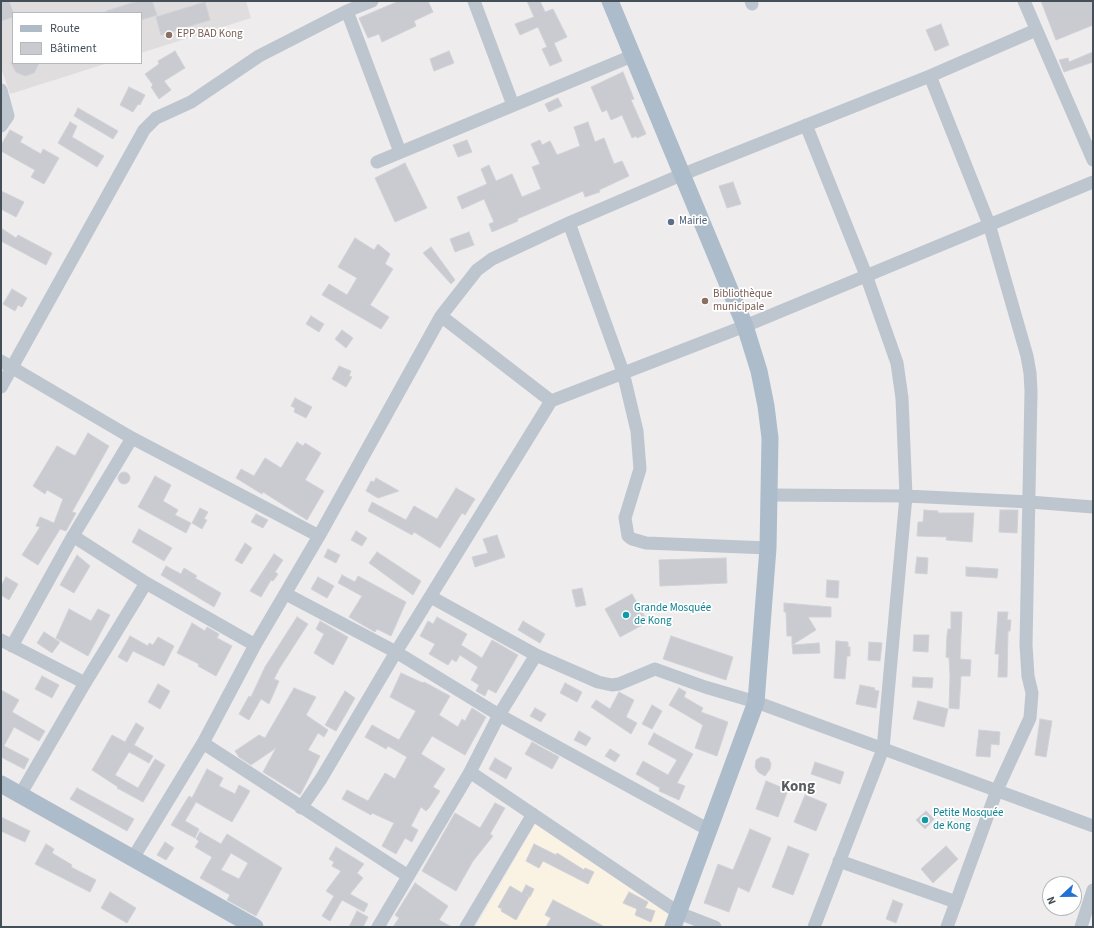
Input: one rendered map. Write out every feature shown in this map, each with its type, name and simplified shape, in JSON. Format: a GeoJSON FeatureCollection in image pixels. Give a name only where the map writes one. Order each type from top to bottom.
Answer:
{"type":"FeatureCollection","features":[{"type":"Feature","properties":{"kind":"main road"},"geometry":{"type":"LineString","coordinates":[[610,1],[745,326],[759,371],[766,406],[770,438],[768,548],[756,702],[676,920]]}},
{"type":"Feature","properties":{"kind":"main road"},"geometry":{"type":"LineString","coordinates":[[1,784],[256,927]]}},
{"type":"Feature","properties":{"kind":"street"},"geometry":{"type":"LineString","coordinates":[[1,387],[6,364],[144,130],[156,118],[191,102],[259,56],[347,11],[372,1]]}},
{"type":"Feature","properties":{"kind":"street"},"geometry":{"type":"LineString","coordinates":[[474,1],[513,105]]}},
{"type":"Feature","properties":{"kind":"street"},"geometry":{"type":"LineString","coordinates":[[1024,1],[1093,160]]}},
{"type":"Feature","properties":{"kind":"street"},"geometry":{"type":"LineString","coordinates":[[347,11],[400,152]]}},
{"type":"Feature","properties":{"kind":"street"},"geometry":{"type":"LineString","coordinates":[[133,858],[203,743],[255,645],[320,536],[441,316],[477,270],[492,259],[569,223],[681,175],[930,76],[1036,30]]}},
{"type":"Feature","properties":{"kind":"street"},"geometry":{"type":"LineString","coordinates":[[378,162],[632,56]]}},
{"type":"Feature","properties":{"kind":"street"},"geometry":{"type":"LineString","coordinates":[[930,76],[989,224],[1030,373],[1030,502],[1026,645],[1032,705],[1030,718],[997,790],[947,927]]}},
{"type":"Feature","properties":{"kind":"street"},"geometry":{"type":"LineString","coordinates":[[1,90],[8,116],[1,126]]}},
{"type":"Feature","properties":{"kind":"street"},"geometry":{"type":"LineString","coordinates":[[806,125],[866,275],[897,363],[902,398],[906,496],[883,748],[814,927]]}},
{"type":"Feature","properties":{"kind":"street"},"geometry":{"type":"LineString","coordinates":[[301,808],[322,779],[396,652],[551,401],[745,326],[1093,182]]}},
{"type":"Feature","properties":{"kind":"street"},"geometry":{"type":"LineString","coordinates":[[569,223],[623,372],[637,431],[640,452],[640,468],[625,518],[628,536],[632,539],[646,543],[768,548]]}},
{"type":"Feature","properties":{"kind":"street"},"geometry":{"type":"LineString","coordinates":[[441,316],[551,401]]}},
{"type":"Feature","properties":{"kind":"street"},"geometry":{"type":"LineString","coordinates":[[6,364],[132,438],[320,536]]}},
{"type":"Feature","properties":{"kind":"street"},"geometry":{"type":"LineString","coordinates":[[85,683],[6,643],[132,438]]}},
{"type":"Feature","properties":{"kind":"street"},"geometry":{"type":"LineString","coordinates":[[770,495],[906,496],[1030,502],[1093,507]]}},
{"type":"Feature","properties":{"kind":"street"},"geometry":{"type":"LineString","coordinates":[[73,536],[146,583],[255,645]]}},
{"type":"Feature","properties":{"kind":"street"},"geometry":{"type":"LineString","coordinates":[[20,795],[85,683],[146,583]]}},
{"type":"Feature","properties":{"kind":"street"},"geometry":{"type":"LineString","coordinates":[[286,594],[396,652],[499,715],[709,830]]}},
{"type":"Feature","properties":{"kind":"street"},"geometry":{"type":"LineString","coordinates":[[431,597],[536,655],[598,682],[612,685],[619,684],[655,668],[705,687],[756,702],[1093,826]]}},
{"type":"Feature","properties":{"kind":"street"},"geometry":{"type":"LineString","coordinates":[[378,927],[470,772],[499,715],[536,655]]}},
{"type":"Feature","properties":{"kind":"street"},"geometry":{"type":"LineString","coordinates":[[203,743],[408,876]]}},
{"type":"Feature","properties":{"kind":"street"},"geometry":{"type":"LineString","coordinates":[[470,772],[533,814],[676,920],[715,927]]}},
{"type":"Feature","properties":{"kind":"street"},"geometry":{"type":"LineString","coordinates":[[466,927],[533,814]]}},
{"type":"Feature","properties":{"kind":"street"},"geometry":{"type":"LineString","coordinates":[[839,861],[956,902]]}},
{"type":"Feature","properties":{"kind":"street"},"geometry":{"type":"LineString","coordinates":[[1080,927],[1093,890]]}},
{"type":"Feature","properties":{"kind":"shaded area","name":"EPP BAD Kong"},"geometry":{"type":"Polygon","coordinates":[[[1,1],[246,1],[251,18],[142,53],[142,12],[12,12],[12,64],[105,64],[10,94],[1,67],[1,1]]]}},
{"type":"Feature","properties":{"kind":"shaded area"},"geometry":{"type":"Polygon","coordinates":[[[535,824],[668,914],[663,927],[476,927],[535,824]]]}},
{"type":"Feature","properties":{"kind":"building"},"geometry":{"type":"Polygon","coordinates":[[[1,1],[9,1],[13,12],[12,17],[1,21],[1,1]]]}},
{"type":"Feature","properties":{"kind":"building"},"geometry":{"type":"Polygon","coordinates":[[[138,1],[152,1],[157,15],[142,20],[142,12],[106,11],[138,1]]]}},
{"type":"Feature","properties":{"kind":"building"},"geometry":{"type":"Polygon","coordinates":[[[399,1],[428,1],[433,12],[414,21],[416,26],[382,42],[379,34],[368,38],[359,18],[399,1]]]}},
{"type":"Feature","properties":{"kind":"building"},"geometry":{"type":"Polygon","coordinates":[[[527,1],[540,1],[545,12],[553,9],[567,37],[554,43],[562,61],[550,66],[542,49],[547,47],[538,27],[520,35],[515,24],[534,17],[527,1]]]}},
{"type":"Feature","properties":{"kind":"building"},"geometry":{"type":"Polygon","coordinates":[[[1041,1],[1093,1],[1093,25],[1056,40],[1041,1]]]}},
{"type":"Feature","properties":{"kind":"building"},"geometry":{"type":"Polygon","coordinates":[[[205,2],[210,20],[161,35],[156,17],[205,2]]]}},
{"type":"Feature","properties":{"kind":"building"},"geometry":{"type":"Polygon","coordinates":[[[941,24],[949,45],[935,51],[926,30],[941,24]]]}},
{"type":"Feature","properties":{"kind":"building"},"geometry":{"type":"Polygon","coordinates":[[[175,51],[185,68],[164,81],[171,90],[159,99],[151,87],[153,85],[145,74],[159,64],[158,61],[175,51]]]}},
{"type":"Feature","properties":{"kind":"building"},"geometry":{"type":"Polygon","coordinates":[[[449,51],[454,63],[434,71],[430,59],[449,51]]]}},
{"type":"Feature","properties":{"kind":"building"},"geometry":{"type":"Polygon","coordinates":[[[1093,52],[1093,62],[1064,72],[1059,60],[1068,58],[1069,62],[1093,52]]]}},
{"type":"Feature","properties":{"kind":"building"},"geometry":{"type":"Polygon","coordinates":[[[11,63],[38,64],[34,73],[25,76],[16,72],[11,63]]]}},
{"type":"Feature","properties":{"kind":"building"},"geometry":{"type":"Polygon","coordinates":[[[623,72],[634,99],[631,100],[646,134],[637,138],[636,136],[632,138],[622,115],[611,120],[607,110],[602,112],[591,87],[623,72]]]}},
{"type":"Feature","properties":{"kind":"building"},"geometry":{"type":"Polygon","coordinates":[[[129,87],[145,95],[140,105],[138,104],[133,112],[120,105],[129,87]]]}},
{"type":"Feature","properties":{"kind":"building"},"geometry":{"type":"Polygon","coordinates":[[[558,98],[562,106],[549,112],[545,104],[558,98]]]}},
{"type":"Feature","properties":{"kind":"building"},"geometry":{"type":"Polygon","coordinates":[[[78,108],[118,131],[113,139],[74,116],[78,108]]]}},
{"type":"Feature","properties":{"kind":"building"},"geometry":{"type":"Polygon","coordinates":[[[70,122],[77,126],[72,137],[104,156],[97,167],[58,143],[70,122]]]}},
{"type":"Feature","properties":{"kind":"building"},"geometry":{"type":"Polygon","coordinates":[[[588,122],[595,142],[604,138],[614,164],[622,161],[629,176],[599,190],[600,192],[585,197],[583,191],[517,219],[518,221],[492,232],[489,224],[494,222],[484,199],[462,209],[457,197],[487,184],[481,169],[489,165],[496,181],[512,174],[522,197],[541,189],[532,167],[540,164],[531,144],[540,140],[542,145],[550,141],[557,155],[580,146],[574,127],[588,122]]]}},
{"type":"Feature","properties":{"kind":"building"},"geometry":{"type":"Polygon","coordinates":[[[10,130],[23,137],[20,142],[41,154],[43,149],[59,158],[44,184],[31,177],[35,170],[1,151],[1,145],[10,130]]]}},
{"type":"Feature","properties":{"kind":"building"},"geometry":{"type":"Polygon","coordinates":[[[467,140],[472,152],[458,157],[453,145],[467,140]]]}},
{"type":"Feature","properties":{"kind":"building"},"geometry":{"type":"Polygon","coordinates":[[[405,163],[427,208],[395,222],[375,178],[405,163]]]}},
{"type":"Feature","properties":{"kind":"building"},"geometry":{"type":"Polygon","coordinates":[[[733,182],[741,204],[727,208],[719,186],[733,182]]]}},
{"type":"Feature","properties":{"kind":"building"},"geometry":{"type":"Polygon","coordinates":[[[1,191],[24,202],[16,217],[1,209],[1,191]]]}},
{"type":"Feature","properties":{"kind":"building"},"geometry":{"type":"Polygon","coordinates":[[[1,228],[16,238],[18,235],[52,253],[46,265],[1,241],[1,228]]]}},
{"type":"Feature","properties":{"kind":"building"},"geometry":{"type":"Polygon","coordinates":[[[469,232],[474,245],[455,252],[450,239],[469,232]]]}},
{"type":"Feature","properties":{"kind":"building"},"geometry":{"type":"Polygon","coordinates":[[[355,238],[374,250],[378,244],[390,254],[385,264],[393,269],[370,305],[389,317],[381,329],[322,295],[329,284],[347,295],[357,278],[338,267],[355,238]]]}},
{"type":"Feature","properties":{"kind":"building"},"geometry":{"type":"Polygon","coordinates":[[[431,247],[455,280],[451,284],[423,253],[431,247]]]}},
{"type":"Feature","properties":{"kind":"building"},"geometry":{"type":"Polygon","coordinates":[[[12,289],[27,298],[22,307],[18,305],[15,311],[3,304],[12,289]]]}},
{"type":"Feature","properties":{"kind":"building"},"geometry":{"type":"Polygon","coordinates":[[[311,316],[324,324],[319,332],[306,324],[311,316]]]}},
{"type":"Feature","properties":{"kind":"building"},"geometry":{"type":"Polygon","coordinates":[[[342,330],[353,338],[346,348],[335,339],[342,330]]]}},
{"type":"Feature","properties":{"kind":"building"},"geometry":{"type":"Polygon","coordinates":[[[339,366],[351,371],[349,376],[352,377],[346,387],[332,379],[339,366]]]}},
{"type":"Feature","properties":{"kind":"building"},"geometry":{"type":"Polygon","coordinates":[[[295,398],[312,407],[306,418],[294,412],[295,408],[291,406],[295,398]]]}},
{"type":"Feature","properties":{"kind":"building"},"geometry":{"type":"Polygon","coordinates":[[[88,433],[109,446],[72,512],[76,513],[66,531],[60,529],[38,565],[22,555],[40,527],[36,526],[40,517],[54,523],[63,499],[47,490],[45,494],[33,486],[57,446],[75,456],[88,433]]]}},
{"type":"Feature","properties":{"kind":"building"},"geometry":{"type":"Polygon","coordinates":[[[297,442],[303,446],[305,443],[321,453],[305,480],[324,491],[307,520],[263,492],[262,494],[236,478],[241,469],[254,476],[265,458],[281,468],[297,442]]]}},
{"type":"Feature","properties":{"kind":"building"},"geometry":{"type":"Polygon","coordinates":[[[122,472],[126,472],[130,478],[126,484],[122,484],[118,480],[118,476],[122,472]]]}},
{"type":"Feature","properties":{"kind":"building"},"geometry":{"type":"Polygon","coordinates":[[[155,476],[171,485],[163,501],[178,510],[175,515],[191,523],[186,533],[138,507],[155,476]]]}},
{"type":"Feature","properties":{"kind":"building"},"geometry":{"type":"Polygon","coordinates":[[[376,478],[399,491],[378,498],[366,491],[371,481],[374,482],[376,478]]]}},
{"type":"Feature","properties":{"kind":"building"},"geometry":{"type":"Polygon","coordinates":[[[456,488],[475,499],[465,515],[462,513],[440,548],[414,532],[412,535],[368,511],[372,502],[406,520],[414,506],[437,519],[456,488]]]}},
{"type":"Feature","properties":{"kind":"building"},"geometry":{"type":"Polygon","coordinates":[[[200,508],[208,512],[204,519],[207,520],[202,529],[192,523],[200,508]]]}},
{"type":"Feature","properties":{"kind":"building"},"geometry":{"type":"Polygon","coordinates":[[[924,510],[938,511],[938,513],[974,513],[972,542],[946,540],[947,537],[917,536],[918,522],[923,522],[924,510]]]}},
{"type":"Feature","properties":{"kind":"building"},"geometry":{"type":"Polygon","coordinates":[[[1000,510],[1018,510],[1017,533],[999,532],[1000,510]]]}},
{"type":"Feature","properties":{"kind":"building"},"geometry":{"type":"Polygon","coordinates":[[[256,514],[268,520],[263,528],[251,522],[256,514]]]}},
{"type":"Feature","properties":{"kind":"building"},"geometry":{"type":"Polygon","coordinates":[[[139,529],[172,548],[164,561],[132,542],[139,529]]]}},
{"type":"Feature","properties":{"kind":"building"},"geometry":{"type":"Polygon","coordinates":[[[356,531],[367,538],[362,546],[351,540],[356,531]]]}},
{"type":"Feature","properties":{"kind":"building"},"geometry":{"type":"Polygon","coordinates":[[[497,535],[505,557],[475,567],[472,557],[488,553],[483,539],[497,535]]]}},
{"type":"Feature","properties":{"kind":"building"},"geometry":{"type":"Polygon","coordinates":[[[245,543],[252,548],[242,564],[235,560],[245,543]]]}},
{"type":"Feature","properties":{"kind":"building"},"geometry":{"type":"Polygon","coordinates":[[[328,549],[340,555],[336,563],[324,557],[328,549]]]}},
{"type":"Feature","properties":{"kind":"building"},"geometry":{"type":"Polygon","coordinates":[[[377,552],[421,581],[413,595],[369,563],[377,552]]]}},
{"type":"Feature","properties":{"kind":"building"},"geometry":{"type":"Polygon","coordinates":[[[274,554],[283,560],[275,572],[278,574],[273,581],[271,580],[261,597],[250,591],[274,554]]]}},
{"type":"Feature","properties":{"kind":"building"},"geometry":{"type":"Polygon","coordinates":[[[77,555],[90,566],[74,593],[60,585],[77,555]]]}},
{"type":"Feature","properties":{"kind":"building"},"geometry":{"type":"Polygon","coordinates":[[[917,557],[928,558],[927,574],[915,573],[917,557]]]}},
{"type":"Feature","properties":{"kind":"building"},"geometry":{"type":"Polygon","coordinates":[[[726,558],[727,583],[660,586],[659,560],[726,558]]]}},
{"type":"Feature","properties":{"kind":"building"},"geometry":{"type":"Polygon","coordinates":[[[166,566],[181,574],[184,568],[197,576],[195,578],[221,593],[214,607],[161,575],[166,566]]]}},
{"type":"Feature","properties":{"kind":"building"},"geometry":{"type":"Polygon","coordinates":[[[966,567],[998,569],[997,578],[966,576],[966,567]]]}},
{"type":"Feature","properties":{"kind":"building"},"geometry":{"type":"Polygon","coordinates":[[[342,575],[355,582],[358,576],[406,602],[391,636],[377,629],[375,632],[349,617],[362,596],[338,583],[342,575]]]}},
{"type":"Feature","properties":{"kind":"building"},"geometry":{"type":"Polygon","coordinates":[[[6,577],[18,584],[9,600],[1,595],[1,586],[6,577]]]}},
{"type":"Feature","properties":{"kind":"building"},"geometry":{"type":"Polygon","coordinates":[[[318,577],[334,586],[327,598],[311,589],[318,577]]]}},
{"type":"Feature","properties":{"kind":"building"},"geometry":{"type":"Polygon","coordinates":[[[827,580],[839,581],[838,598],[826,597],[827,580]]]}},
{"type":"Feature","properties":{"kind":"building"},"geometry":{"type":"Polygon","coordinates":[[[582,588],[586,605],[576,607],[572,590],[582,588]]]}},
{"type":"Feature","properties":{"kind":"building","name":"Grande Mosquée de Kong"},"geometry":{"type":"Polygon","coordinates":[[[632,594],[648,622],[620,637],[605,609],[632,594]]]}},
{"type":"Feature","properties":{"kind":"building"},"geometry":{"type":"Polygon","coordinates":[[[784,603],[831,607],[831,617],[808,617],[816,630],[792,645],[792,636],[787,636],[784,603]]]}},
{"type":"Feature","properties":{"kind":"building"},"geometry":{"type":"Polygon","coordinates":[[[69,609],[91,621],[98,609],[110,615],[88,656],[56,638],[69,609]]]}},
{"type":"Feature","properties":{"kind":"building"},"geometry":{"type":"Polygon","coordinates":[[[951,612],[962,612],[960,659],[971,660],[970,676],[961,676],[959,709],[949,708],[949,658],[946,657],[948,629],[951,629],[951,612]]]}},
{"type":"Feature","properties":{"kind":"building"},"geometry":{"type":"Polygon","coordinates":[[[998,612],[1008,612],[1007,620],[1011,620],[1010,631],[1008,631],[1007,677],[998,677],[999,654],[995,654],[998,612]]]}},
{"type":"Feature","properties":{"kind":"building"},"geometry":{"type":"Polygon","coordinates":[[[297,617],[308,624],[274,679],[279,681],[269,704],[261,699],[249,720],[239,714],[249,696],[251,697],[265,667],[297,617]]]}},
{"type":"Feature","properties":{"kind":"building"},"geometry":{"type":"Polygon","coordinates":[[[437,617],[467,634],[461,645],[482,658],[492,640],[518,655],[496,693],[488,689],[485,696],[476,691],[479,685],[471,680],[478,667],[460,655],[456,662],[452,659],[448,665],[429,654],[435,644],[420,636],[428,621],[433,624],[437,617]]]}},
{"type":"Feature","properties":{"kind":"building"},"geometry":{"type":"Polygon","coordinates":[[[320,621],[348,637],[333,665],[314,653],[324,634],[316,629],[320,621]]]}},
{"type":"Feature","properties":{"kind":"building"},"geometry":{"type":"Polygon","coordinates":[[[523,621],[545,634],[540,643],[518,630],[523,621]]]}},
{"type":"Feature","properties":{"kind":"building"},"geometry":{"type":"Polygon","coordinates":[[[192,623],[205,631],[207,627],[219,634],[217,638],[232,646],[216,676],[198,666],[199,664],[177,653],[192,623]]]}},
{"type":"Feature","properties":{"kind":"building"},"geometry":{"type":"Polygon","coordinates":[[[44,632],[60,642],[52,653],[37,643],[44,632]]]}},
{"type":"Feature","properties":{"kind":"building"},"geometry":{"type":"Polygon","coordinates":[[[914,635],[929,635],[928,652],[913,651],[914,635]]]}},
{"type":"Feature","properties":{"kind":"building"},"geometry":{"type":"Polygon","coordinates":[[[130,636],[148,646],[149,643],[153,645],[158,637],[174,646],[164,666],[133,651],[127,662],[118,657],[130,636]]]}},
{"type":"Feature","properties":{"kind":"building"},"geometry":{"type":"Polygon","coordinates":[[[671,636],[733,657],[726,680],[663,659],[671,636]]]}},
{"type":"Feature","properties":{"kind":"building"},"geometry":{"type":"Polygon","coordinates":[[[836,641],[848,642],[848,647],[850,647],[850,656],[847,656],[845,679],[834,678],[836,641]]]}},
{"type":"Feature","properties":{"kind":"building"},"geometry":{"type":"Polygon","coordinates":[[[869,642],[882,643],[880,661],[868,660],[869,642]]]}},
{"type":"Feature","properties":{"kind":"building"},"geometry":{"type":"Polygon","coordinates":[[[819,643],[820,653],[793,654],[792,645],[819,643]]]}},
{"type":"Feature","properties":{"kind":"building"},"geometry":{"type":"Polygon","coordinates":[[[401,673],[423,683],[424,682],[450,696],[439,715],[458,727],[462,719],[465,721],[472,708],[486,717],[465,755],[432,736],[421,754],[445,769],[433,787],[440,791],[426,811],[421,807],[411,826],[418,830],[412,842],[405,838],[396,854],[382,846],[394,823],[372,813],[371,815],[342,799],[347,790],[368,801],[385,773],[395,779],[407,757],[388,746],[386,749],[365,737],[372,725],[399,740],[416,711],[390,697],[401,673]]]}},
{"type":"Feature","properties":{"kind":"building"},"geometry":{"type":"Polygon","coordinates":[[[42,676],[59,685],[52,698],[35,689],[42,676]]]}},
{"type":"Feature","properties":{"kind":"building"},"geometry":{"type":"Polygon","coordinates":[[[913,677],[933,678],[932,688],[912,687],[913,677]]]}},
{"type":"Feature","properties":{"kind":"building"},"geometry":{"type":"Polygon","coordinates":[[[565,683],[582,692],[577,702],[560,693],[565,683]]]}},
{"type":"Feature","properties":{"kind":"building"},"geometry":{"type":"Polygon","coordinates":[[[158,684],[170,691],[160,709],[148,702],[158,684]]]}},
{"type":"Feature","properties":{"kind":"building"},"geometry":{"type":"Polygon","coordinates":[[[860,685],[875,688],[874,690],[879,691],[876,708],[856,704],[860,685]]]}},
{"type":"Feature","properties":{"kind":"building"},"geometry":{"type":"Polygon","coordinates":[[[294,688],[316,697],[306,715],[328,730],[324,737],[318,733],[308,750],[320,756],[300,795],[263,772],[276,748],[251,765],[239,757],[235,751],[259,735],[265,738],[294,688]]]}},
{"type":"Feature","properties":{"kind":"building"},"geometry":{"type":"Polygon","coordinates":[[[679,688],[686,692],[684,697],[703,708],[701,712],[728,722],[717,756],[695,748],[703,725],[669,705],[679,688]]]}},
{"type":"Feature","properties":{"kind":"building"},"geometry":{"type":"Polygon","coordinates":[[[1,690],[19,700],[12,712],[45,731],[39,741],[14,727],[4,746],[29,759],[24,769],[1,757],[1,690]]]}},
{"type":"Feature","properties":{"kind":"building"},"geometry":{"type":"Polygon","coordinates":[[[345,691],[355,698],[336,731],[325,725],[345,691]]]}},
{"type":"Feature","properties":{"kind":"building"},"geometry":{"type":"Polygon","coordinates":[[[619,692],[634,700],[626,717],[637,723],[631,734],[591,707],[596,700],[610,709],[619,692]]]}},
{"type":"Feature","properties":{"kind":"building"},"geometry":{"type":"Polygon","coordinates":[[[918,701],[948,709],[944,727],[913,719],[918,701]]]}},
{"type":"Feature","properties":{"kind":"building"},"geometry":{"type":"Polygon","coordinates":[[[652,705],[662,711],[652,729],[642,724],[652,705]]]}},
{"type":"Feature","properties":{"kind":"building"},"geometry":{"type":"Polygon","coordinates":[[[535,708],[546,714],[541,722],[530,716],[535,708]]]}},
{"type":"Feature","properties":{"kind":"building"},"geometry":{"type":"Polygon","coordinates":[[[1040,719],[1052,721],[1046,757],[1035,755],[1040,719]]]}},
{"type":"Feature","properties":{"kind":"building"},"geometry":{"type":"Polygon","coordinates":[[[136,723],[144,728],[134,745],[153,756],[149,763],[129,752],[115,775],[138,788],[155,759],[165,765],[143,802],[117,788],[118,787],[92,770],[112,735],[125,742],[136,723]]]}},
{"type":"Feature","properties":{"kind":"building"},"geometry":{"type":"Polygon","coordinates":[[[979,730],[1000,732],[999,745],[991,744],[990,757],[976,756],[979,730]]]}},
{"type":"Feature","properties":{"kind":"building"},"geometry":{"type":"Polygon","coordinates":[[[579,731],[591,738],[586,746],[574,740],[579,731]]]}},
{"type":"Feature","properties":{"kind":"building"},"geometry":{"type":"Polygon","coordinates":[[[654,733],[693,754],[677,783],[685,786],[679,800],[659,791],[660,788],[636,774],[643,761],[668,775],[677,760],[648,744],[654,733]]]}},
{"type":"Feature","properties":{"kind":"building"},"geometry":{"type":"Polygon","coordinates":[[[532,742],[559,757],[552,769],[525,754],[532,742]]]}},
{"type":"Feature","properties":{"kind":"building"},"geometry":{"type":"Polygon","coordinates":[[[610,749],[620,755],[615,762],[605,756],[610,749]]]}},
{"type":"Feature","properties":{"kind":"building"},"geometry":{"type":"Polygon","coordinates":[[[761,757],[769,759],[771,764],[770,769],[765,776],[758,772],[755,767],[756,760],[761,757]]]}},
{"type":"Feature","properties":{"kind":"building"},"geometry":{"type":"Polygon","coordinates":[[[495,758],[512,768],[506,779],[489,769],[495,758]]]}},
{"type":"Feature","properties":{"kind":"building"},"geometry":{"type":"Polygon","coordinates":[[[815,762],[844,772],[840,784],[811,774],[815,762]]]}},
{"type":"Feature","properties":{"kind":"building"},"geometry":{"type":"Polygon","coordinates":[[[207,769],[223,778],[219,786],[235,794],[239,785],[250,791],[232,822],[196,802],[185,821],[199,829],[195,838],[171,825],[189,796],[192,798],[207,769]]]}},
{"type":"Feature","properties":{"kind":"building"},"geometry":{"type":"Polygon","coordinates":[[[766,781],[788,790],[778,817],[756,809],[766,781]]]}},
{"type":"Feature","properties":{"kind":"building"},"geometry":{"type":"Polygon","coordinates":[[[77,788],[134,819],[127,831],[70,799],[77,788]]]}},
{"type":"Feature","properties":{"kind":"building"},"geometry":{"type":"Polygon","coordinates":[[[805,795],[827,804],[816,831],[794,822],[805,795]]]}},
{"type":"Feature","properties":{"kind":"building"},"geometry":{"type":"Polygon","coordinates":[[[495,803],[505,808],[490,834],[493,836],[473,861],[456,891],[422,871],[455,813],[480,828],[495,803]]]}},
{"type":"Feature","properties":{"kind":"building","name":"Petite Mosquée de Kong"},"geometry":{"type":"Polygon","coordinates":[[[926,811],[934,819],[925,829],[916,820],[926,811]]]}},
{"type":"Feature","properties":{"kind":"building"},"geometry":{"type":"Polygon","coordinates":[[[1,817],[30,831],[25,842],[1,831],[1,817]]]}},
{"type":"Feature","properties":{"kind":"building"},"geometry":{"type":"Polygon","coordinates":[[[750,829],[771,838],[749,892],[738,887],[729,912],[704,903],[718,864],[733,870],[750,829]]]}},
{"type":"Feature","properties":{"kind":"building"},"geometry":{"type":"Polygon","coordinates":[[[200,832],[221,844],[227,834],[282,868],[256,916],[227,900],[230,895],[200,878],[212,857],[195,847],[199,841],[196,839],[200,832]],[[231,853],[221,870],[239,879],[248,863],[231,853]]]}},
{"type":"Feature","properties":{"kind":"building"},"geometry":{"type":"Polygon","coordinates":[[[165,842],[174,848],[166,860],[157,855],[165,842]]]}},
{"type":"Feature","properties":{"kind":"building"},"geometry":{"type":"Polygon","coordinates":[[[46,844],[54,849],[52,853],[72,865],[71,867],[96,880],[90,892],[35,864],[46,844]]]}},
{"type":"Feature","properties":{"kind":"building"},"geometry":{"type":"Polygon","coordinates":[[[534,844],[556,855],[557,853],[584,870],[585,868],[594,872],[588,884],[543,861],[539,868],[526,861],[534,844]]]}},
{"type":"Feature","properties":{"kind":"building"},"geometry":{"type":"Polygon","coordinates":[[[788,846],[809,854],[793,895],[772,887],[788,846]]]}},
{"type":"Feature","properties":{"kind":"building"},"geometry":{"type":"Polygon","coordinates":[[[946,846],[958,859],[933,883],[921,869],[946,846]]]}},
{"type":"Feature","properties":{"kind":"building"},"geometry":{"type":"Polygon","coordinates":[[[336,847],[364,864],[357,873],[363,878],[350,894],[368,904],[364,912],[342,900],[330,921],[322,916],[334,896],[326,891],[341,871],[332,866],[334,862],[329,859],[336,847]]]}},
{"type":"Feature","properties":{"kind":"building"},"geometry":{"type":"Polygon","coordinates":[[[415,883],[448,906],[439,920],[452,927],[393,927],[399,918],[395,915],[415,883]]]}},
{"type":"Feature","properties":{"kind":"building"},"geometry":{"type":"Polygon","coordinates":[[[526,885],[534,889],[530,897],[525,894],[529,897],[516,920],[501,911],[502,909],[498,907],[510,886],[522,893],[526,885]]]}},
{"type":"Feature","properties":{"kind":"building"},"geometry":{"type":"Polygon","coordinates":[[[110,892],[136,908],[127,923],[101,908],[110,892]]]}},
{"type":"Feature","properties":{"kind":"building"},"geometry":{"type":"Polygon","coordinates":[[[629,892],[648,902],[645,908],[655,911],[651,922],[635,915],[637,909],[623,903],[629,892]]]}},
{"type":"Feature","properties":{"kind":"building"},"geometry":{"type":"Polygon","coordinates":[[[553,900],[605,927],[546,927],[551,918],[545,915],[553,900]]]}},
{"type":"Feature","properties":{"kind":"building"},"geometry":{"type":"Polygon","coordinates":[[[893,900],[903,904],[896,923],[886,919],[893,900]]]}},
{"type":"Feature","properties":{"kind":"building"},"geometry":{"type":"Polygon","coordinates":[[[357,911],[368,917],[363,927],[349,927],[357,911]]]}},
{"type":"Feature","properties":{"kind":"place","name":"EPP BAD Kong"},"geometry":{"type":"Point","coordinates":[169,35]}},
{"type":"Feature","properties":{"kind":"place","name":"Mairie"},"geometry":{"type":"Point","coordinates":[671,222]}},
{"type":"Feature","properties":{"kind":"place","name":"Bibliothèque municipale"},"geometry":{"type":"Point","coordinates":[705,301]}},
{"type":"Feature","properties":{"kind":"place","name":"Grande Mosquée de Kong"},"geometry":{"type":"Point","coordinates":[626,615]}},
{"type":"Feature","properties":{"kind":"place","name":"Petite Mosquée de Kong"},"geometry":{"type":"Point","coordinates":[925,820]}},
{"type":"Feature","properties":{"kind":"district","name":"Kong"},"geometry":{"type":"Point","coordinates":[798,788]}}]}
